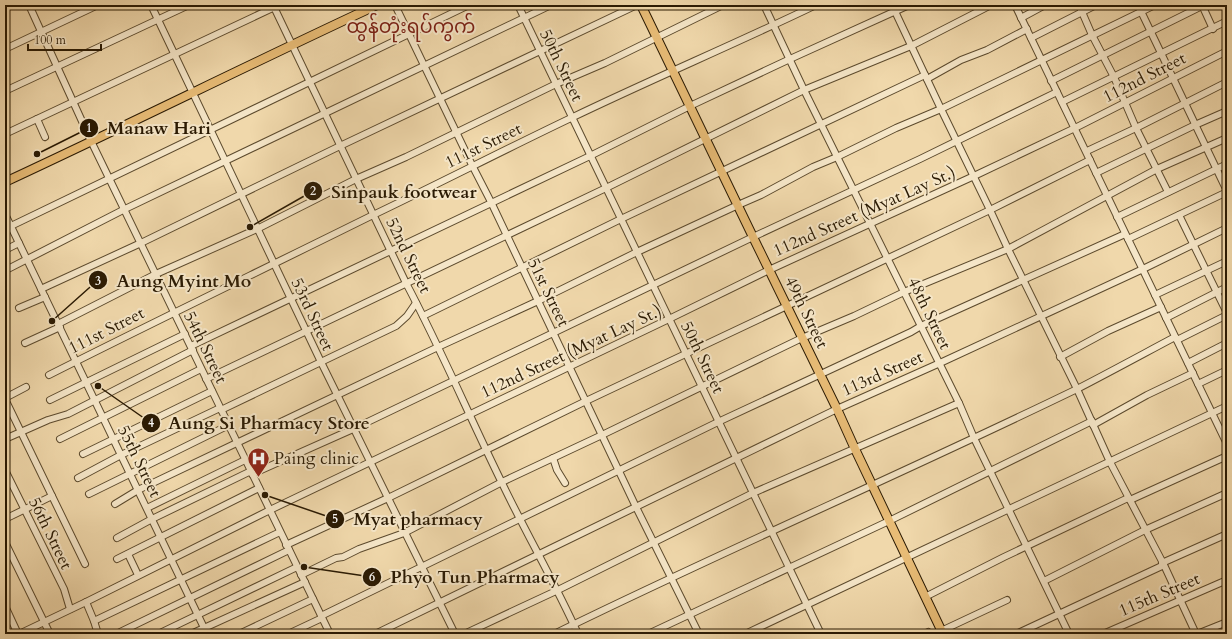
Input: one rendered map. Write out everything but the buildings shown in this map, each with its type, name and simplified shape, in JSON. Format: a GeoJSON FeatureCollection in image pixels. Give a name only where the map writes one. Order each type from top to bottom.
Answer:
{"type":"FeatureCollection","features":[{"type":"Feature","properties":{"kind":"main road"},"geometry":{"type":"LineString","coordinates":[[5,182],[193,93],[292,44],[377,5]]}},
{"type":"Feature","properties":{"kind":"main road","name":"49th Street"},"geometry":{"type":"LineString","coordinates":[[641,5],[837,409],[942,632]]}},
{"type":"Feature","properties":{"kind":"street"},"geometry":{"type":"LineString","coordinates":[[5,7],[9,5]]}},
{"type":"Feature","properties":{"kind":"street","name":"54th Street"},"geometry":{"type":"LineString","coordinates":[[29,5],[91,141],[110,177],[140,243],[330,634]]}},
{"type":"Feature","properties":{"kind":"street"},"geometry":{"type":"LineString","coordinates":[[5,49],[98,5]]}},
{"type":"Feature","properties":{"kind":"street","name":"53rd Street"},"geometry":{"type":"LineString","coordinates":[[151,5],[290,299],[455,634]]}},
{"type":"Feature","properties":{"kind":"street"},"geometry":{"type":"LineString","coordinates":[[5,91],[189,5]]}},
{"type":"Feature","properties":{"kind":"street","name":"51st Street"},"geometry":{"type":"LineString","coordinates":[[395,5],[472,166],[491,202],[521,268],[636,507],[700,634]]}},
{"type":"Feature","properties":{"kind":"street"},"geometry":{"type":"LineString","coordinates":[[11,226],[469,5]]}},
{"type":"Feature","properties":{"kind":"street","name":"50th Street"},"geometry":{"type":"LineString","coordinates":[[518,5],[821,634]]}},
{"type":"Feature","properties":{"kind":"street"},"geometry":{"type":"LineString","coordinates":[[6,270],[125,209],[552,5]]}},
{"type":"Feature","properties":{"kind":"street"},"geometry":{"type":"LineString","coordinates":[[41,289],[637,5]]}},
{"type":"Feature","properties":{"kind":"street"},"geometry":{"type":"LineString","coordinates":[[26,344],[156,274],[257,229],[356,179],[723,5]]}},
{"type":"Feature","properties":{"kind":"street","name":"48th Street"},"geometry":{"type":"LineString","coordinates":[[764,5],[804,90],[940,363],[974,438],[1070,634]]}},
{"type":"Feature","properties":{"kind":"street","name":"111st Street"},"geometry":{"type":"LineString","coordinates":[[49,375],[572,117],[816,5]]}},
{"type":"Feature","properties":{"kind":"street"},"geometry":{"type":"LineString","coordinates":[[892,5],[940,109],[974,176],[1060,357],[1077,389],[1110,462],[1163,564],[1197,634],[1227,622]]}},
{"type":"Feature","properties":{"kind":"street"},"geometry":{"type":"LineString","coordinates":[[5,439],[48,420],[68,414],[192,348],[290,299],[590,156],[690,106],[910,5]]}},
{"type":"Feature","properties":{"kind":"street"},"geometry":{"type":"LineString","coordinates":[[206,378],[606,188],[804,90],[911,46],[991,5]]}},
{"type":"Feature","properties":{"kind":"street"},"geometry":{"type":"LineString","coordinates":[[1015,5],[1051,81],[1087,151],[1126,236],[1226,441]]}},
{"type":"Feature","properties":{"kind":"street"},"geometry":{"type":"LineString","coordinates":[[1021,18],[1045,5]]}},
{"type":"Feature","properties":{"kind":"street"},"geometry":{"type":"LineString","coordinates":[[1031,38],[1080,8],[1096,5]]}},
{"type":"Feature","properties":{"kind":"street"},"geometry":{"type":"LineString","coordinates":[[288,634],[322,618],[321,616],[519,518],[921,326],[1023,280],[1179,215],[1227,191],[1138,5]]}},
{"type":"Feature","properties":{"kind":"street"},"geometry":{"type":"LineString","coordinates":[[115,504],[138,490],[538,301],[738,204],[761,195],[813,167],[940,109],[1155,5]]}},
{"type":"Feature","properties":{"kind":"street"},"geometry":{"type":"LineString","coordinates":[[1051,81],[1203,5],[1213,29]]}},
{"type":"Feature","properties":{"kind":"street"},"geometry":{"type":"LineString","coordinates":[[5,134],[275,6]]}},
{"type":"Feature","properties":{"kind":"street","name":"52nd Street"},"geometry":{"type":"LineString","coordinates":[[275,6],[324,114],[438,347],[486,451],[556,590]]}},
{"type":"Feature","properties":{"kind":"street"},"geometry":{"type":"LineString","coordinates":[[1080,8],[1102,56],[1114,77],[1136,128],[1168,192]]}},
{"type":"Feature","properties":{"kind":"street"},"geometry":{"type":"LineString","coordinates":[[1062,102],[1227,22]]}},
{"type":"Feature","properties":{"kind":"street"},"geometry":{"type":"LineString","coordinates":[[423,316],[621,219],[822,124],[961,60],[987,50],[1027,29]]}},
{"type":"Feature","properties":{"kind":"street","name":"112nd Street"},"geometry":{"type":"LineString","coordinates":[[1075,128],[1173,78],[1226,54]]}},
{"type":"Feature","properties":{"kind":"street"},"geometry":{"type":"LineString","coordinates":[[1087,151],[1227,82]]}},
{"type":"Feature","properties":{"kind":"street"},"geometry":{"type":"LineString","coordinates":[[117,538],[152,518],[252,472],[353,429],[1057,92]]}},
{"type":"Feature","properties":{"kind":"street"},"geometry":{"type":"LineString","coordinates":[[1096,172],[1227,111]]}},
{"type":"Feature","properties":{"kind":"street"},"geometry":{"type":"LineString","coordinates":[[37,119],[45,137]]}},
{"type":"Feature","properties":{"kind":"street","name":"112nd Street (Myat Lay St.)"},"geometry":{"type":"LineString","coordinates":[[84,603],[171,558],[570,368],[769,270],[1075,128]]}},
{"type":"Feature","properties":{"kind":"street"},"geometry":{"type":"LineString","coordinates":[[301,575],[336,558],[404,533],[502,482],[802,338],[854,316],[904,292],[1008,249],[1157,169],[1227,138]]}},
{"type":"Feature","properties":{"kind":"street"},"geometry":{"type":"LineString","coordinates":[[116,634],[586,401],[786,305],[990,210],[1090,160]]}},
{"type":"Feature","properties":{"kind":"street"},"geometry":{"type":"LineString","coordinates":[[1117,217],[1227,164]]}},
{"type":"Feature","properties":{"kind":"street","name":"55th Street"},"geometry":{"type":"LineString","coordinates":[[5,214],[207,634]]}},
{"type":"Feature","properties":{"kind":"street"},"geometry":{"type":"LineString","coordinates":[[554,634],[771,531],[974,438],[1077,389],[1176,338],[1227,314],[1179,215]]}},
{"type":"Feature","properties":{"kind":"street","name":"113rd Street"},"geometry":{"type":"LineString","coordinates":[[375,634],[837,409],[1143,270],[1227,228]]}},
{"type":"Feature","properties":{"kind":"street"},"geometry":{"type":"LineString","coordinates":[[5,250],[19,243]]}},
{"type":"Feature","properties":{"kind":"street"},"geometry":{"type":"LineString","coordinates":[[1155,295],[1227,261]]}},
{"type":"Feature","properties":{"kind":"street"},"geometry":{"type":"LineString","coordinates":[[1166,318],[1227,287]]}},
{"type":"Feature","properties":{"kind":"street"},"geometry":{"type":"LineString","coordinates":[[19,308],[45,297]]}},
{"type":"Feature","properties":{"kind":"street"},"geometry":{"type":"LineString","coordinates":[[78,478],[121,455],[396,326],[407,316],[416,303]]}},
{"type":"Feature","properties":{"kind":"street"},"geometry":{"type":"LineString","coordinates":[[1060,357],[1108,331],[1161,307]]}},
{"type":"Feature","properties":{"kind":"street"},"geometry":{"type":"LineString","coordinates":[[50,400],[185,334]]}},
{"type":"Feature","properties":{"kind":"street"},"geometry":{"type":"LineString","coordinates":[[1188,363],[1227,343]]}},
{"type":"Feature","properties":{"kind":"street"},"geometry":{"type":"LineString","coordinates":[[60,439],[202,369]]}},
{"type":"Feature","properties":{"kind":"street"},"geometry":{"type":"LineString","coordinates":[[1198,384],[1227,370]]}},
{"type":"Feature","properties":{"kind":"street"},"geometry":{"type":"LineString","coordinates":[[648,634],[889,521],[990,470],[1093,423],[1147,395],[1193,374]]}},
{"type":"Feature","properties":{"kind":"street"},"geometry":{"type":"LineString","coordinates":[[26,387],[5,399],[85,564]]}},
{"type":"Feature","properties":{"kind":"street"},"geometry":{"type":"LineString","coordinates":[[83,454],[212,391]]}},
{"type":"Feature","properties":{"kind":"street"},"geometry":{"type":"LineString","coordinates":[[464,634],[753,493],[959,403]]}},
{"type":"Feature","properties":{"kind":"street"},"geometry":{"type":"LineString","coordinates":[[745,634],[1227,406]]}},
{"type":"Feature","properties":{"kind":"street"},"geometry":{"type":"LineString","coordinates":[[89,494],[229,426]]}},
{"type":"Feature","properties":{"kind":"street"},"geometry":{"type":"LineString","coordinates":[[925,597],[1026,546],[1227,456]]}},
{"type":"Feature","properties":{"kind":"street"},"geometry":{"type":"LineString","coordinates":[[553,458],[565,483]]}},
{"type":"Feature","properties":{"kind":"street"},"geometry":{"type":"LineString","coordinates":[[147,508],[245,460]]}},
{"type":"Feature","properties":{"kind":"street","name":"56th Street"},"geometry":{"type":"LineString","coordinates":[[5,470],[64,589],[71,609]]}},
{"type":"Feature","properties":{"kind":"street"},"geometry":{"type":"LineString","coordinates":[[117,559],[259,488]]}},
{"type":"Feature","properties":{"kind":"street"},"geometry":{"type":"LineString","coordinates":[[1044,581],[1145,530],[1227,493]]}},
{"type":"Feature","properties":{"kind":"street"},"geometry":{"type":"LineString","coordinates":[[5,518],[52,496]]}},
{"type":"Feature","properties":{"kind":"street"},"geometry":{"type":"LineString","coordinates":[[94,621],[181,578],[280,532]]}},
{"type":"Feature","properties":{"kind":"street"},"geometry":{"type":"LineString","coordinates":[[1016,634],[1227,534]]}},
{"type":"Feature","properties":{"kind":"street"},"geometry":{"type":"LineString","coordinates":[[5,542],[50,634]]}},
{"type":"Feature","properties":{"kind":"street"},"geometry":{"type":"LineString","coordinates":[[128,554],[138,575]]}},
{"type":"Feature","properties":{"kind":"street"},"geometry":{"type":"LineString","coordinates":[[158,634],[298,567]]}},
{"type":"Feature","properties":{"kind":"street","name":"115th Street"},"geometry":{"type":"LineString","coordinates":[[1103,634],[1227,580]]}},
{"type":"Feature","properties":{"kind":"street"},"geometry":{"type":"LineString","coordinates":[[191,634],[305,582]]}},
{"type":"Feature","properties":{"kind":"street"},"geometry":{"type":"LineString","coordinates":[[556,590],[578,634]]}},
{"type":"Feature","properties":{"kind":"street"},"geometry":{"type":"LineString","coordinates":[[240,634],[313,599]]}},
{"type":"Feature","properties":{"kind":"street"},"geometry":{"type":"LineString","coordinates":[[942,632],[1007,600]]}},
{"type":"Feature","properties":{"kind":"street"},"geometry":{"type":"LineString","coordinates":[[5,606],[19,634],[84,603],[94,621],[98,634]]}},
{"type":"Feature","properties":{"kind":"place","name":"Manaw Hari"},"geometry":{"type":"Point","coordinates":[37,154]}},
{"type":"Feature","properties":{"kind":"place","name":"Sinpauk footwear"},"geometry":{"type":"Point","coordinates":[250,227]}},
{"type":"Feature","properties":{"kind":"place","name":"Aung Myint Mo"},"geometry":{"type":"Point","coordinates":[52,321]}},
{"type":"Feature","properties":{"kind":"place","name":"Aung Si Pharmacy Store"},"geometry":{"type":"Point","coordinates":[98,386]}},
{"type":"Feature","properties":{"kind":"place","name":"Paing clinic"},"geometry":{"type":"Point","coordinates":[258,478]}},
{"type":"Feature","properties":{"kind":"place","name":"Myat pharmacy"},"geometry":{"type":"Point","coordinates":[265,495]}},
{"type":"Feature","properties":{"kind":"place","name":"Phyo Tun Pharmacy"},"geometry":{"type":"Point","coordinates":[304,567]}},
{"type":"Feature","properties":{"kind":"district","name":"ထွန်တုံးရပ်ကွက်"},"geometry":{"type":"Point","coordinates":[411,26]}}]}
